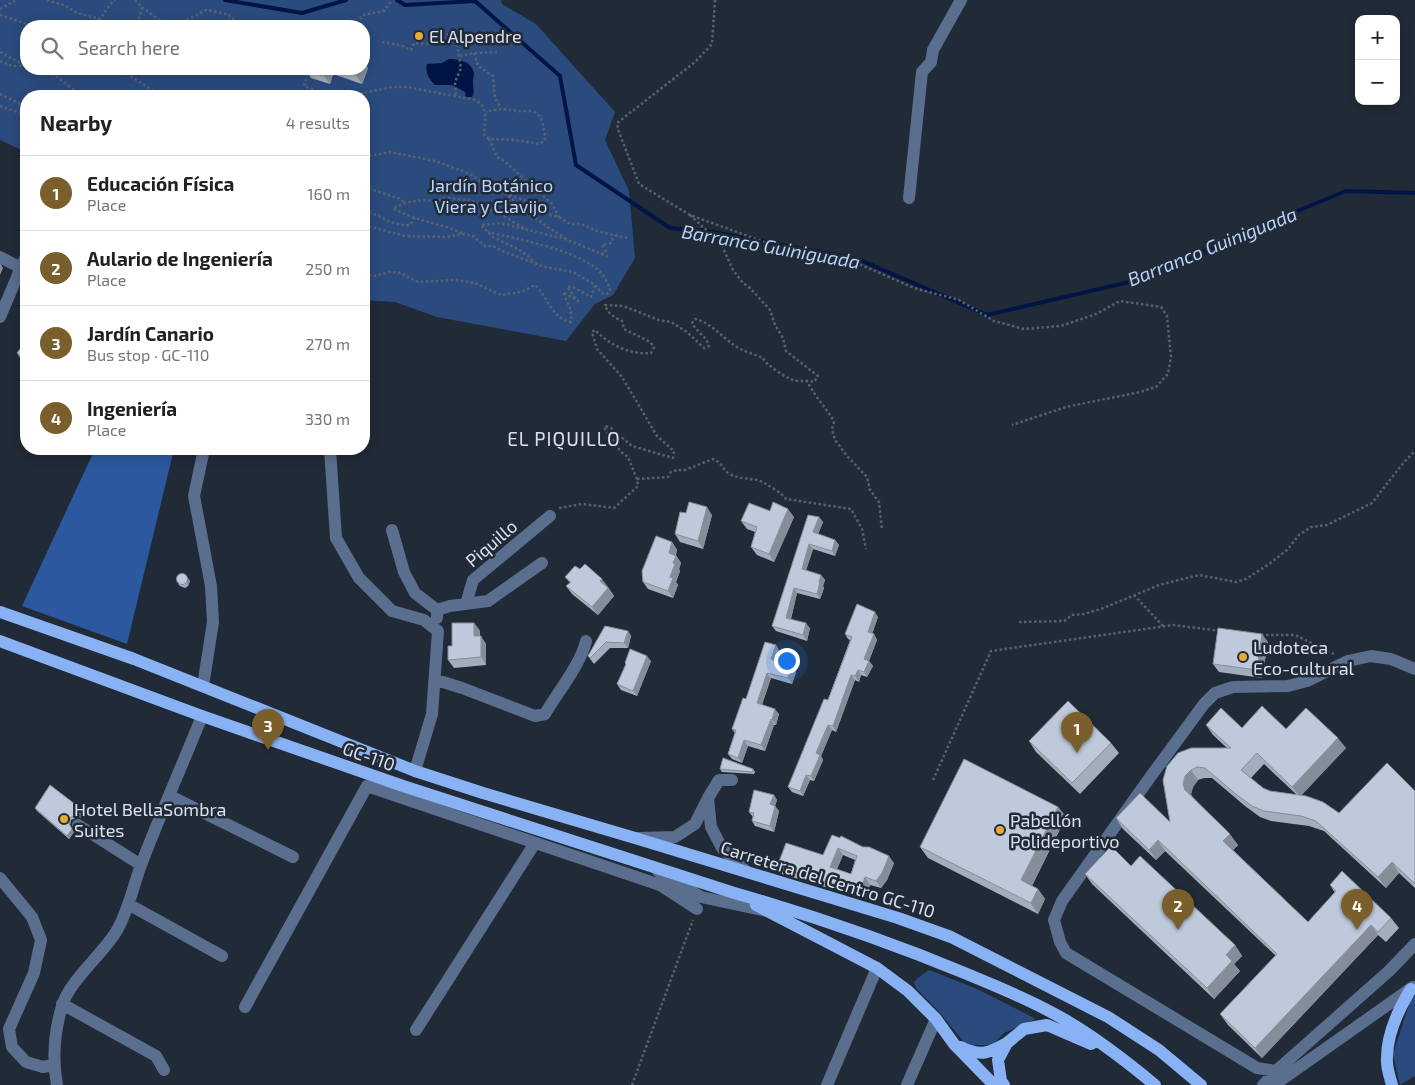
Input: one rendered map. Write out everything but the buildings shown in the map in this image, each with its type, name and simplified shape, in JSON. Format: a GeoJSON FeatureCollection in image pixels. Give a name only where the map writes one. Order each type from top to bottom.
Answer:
{"type":"FeatureCollection","features":[{"type":"Feature","properties":{"kind":"main road","name":"GC-110"},"geometry":{"type":"LineString","coordinates":[[0,612],[134,659],[415,770]]}},
{"type":"Feature","properties":{"kind":"main road","name":"GC-110"},"geometry":{"type":"LineString","coordinates":[[0,641],[202,716],[403,786],[731,892],[784,907],[928,958],[1010,992],[1060,1016],[1120,1056],[1156,1085]]}},
{"type":"Feature","properties":{"kind":"main road","name":"Carretera del Centro GC-110"},"geometry":{"type":"LineString","coordinates":[[415,770],[483,793],[898,918],[951,937],[1108,1017],[1159,1050],[1201,1085]]}},
{"type":"Feature","properties":{"kind":"main road"},"geometry":{"type":"LineString","coordinates":[[731,892],[878,968],[908,990],[936,1019],[954,1044],[994,1085]]}},
{"type":"Feature","properties":{"kind":"main road"},"geometry":{"type":"LineString","coordinates":[[1392,1085],[1386,1059],[1390,1034],[1400,1006],[1413,987]]}},
{"type":"Feature","properties":{"kind":"main road"},"geometry":{"type":"LineString","coordinates":[[954,1044],[973,1053],[989,1053],[1007,1043],[1024,1029],[1046,1025],[1120,1056]]}},
{"type":"Feature","properties":{"kind":"main road"},"geometry":{"type":"LineString","coordinates":[[1004,1085],[1001,1080],[998,1060],[1007,1043]]}},
{"type":"Feature","properties":{"kind":"street"},"geometry":{"type":"LineString","coordinates":[[909,198],[922,72],[931,62],[933,50],[961,0]]}},
{"type":"Feature","properties":{"kind":"street"},"geometry":{"type":"LineString","coordinates":[[0,257],[20,261]]}},
{"type":"Feature","properties":{"kind":"street"},"geometry":{"type":"LineString","coordinates":[[0,316],[20,271]]}},
{"type":"Feature","properties":{"kind":"street"},"geometry":{"type":"LineString","coordinates":[[203,455],[194,496],[211,586],[213,622],[203,686]]}},
{"type":"Feature","properties":{"kind":"street"},"geometry":{"type":"LineString","coordinates":[[330,455],[336,538],[360,578],[392,611],[424,620],[438,630]]}},
{"type":"Feature","properties":{"kind":"street","name":"Piquillo"},"geometry":{"type":"LineString","coordinates":[[466,604],[473,580],[550,516]]}},
{"type":"Feature","properties":{"kind":"street"},"geometry":{"type":"LineString","coordinates":[[392,530],[404,572],[415,593],[437,610],[438,630],[432,714],[415,770]]}},
{"type":"Feature","properties":{"kind":"street"},"geometry":{"type":"LineString","coordinates":[[437,610],[450,606],[488,601],[542,563]]}},
{"type":"Feature","properties":{"kind":"street"},"geometry":{"type":"LineString","coordinates":[[434,682],[443,682],[462,688],[526,714],[539,716],[545,714],[577,662],[586,641]]}},
{"type":"Feature","properties":{"kind":"street"},"geometry":{"type":"LineString","coordinates":[[1276,1071],[1257,1068],[1066,953],[1060,942],[1054,920],[1062,901],[1151,776],[1204,704],[1215,693],[1233,687],[1288,686],[1307,681],[1348,661],[1371,656],[1391,659],[1415,669]]}},
{"type":"Feature","properties":{"kind":"street"},"geometry":{"type":"LineString","coordinates":[[57,1085],[53,1065],[54,1039],[62,1004],[74,984],[116,932],[128,904],[141,864],[202,716]]}},
{"type":"Feature","properties":{"kind":"street"},"geometry":{"type":"LineString","coordinates":[[635,838],[675,837],[695,824],[719,780],[732,780]]}},
{"type":"Feature","properties":{"kind":"street"},"geometry":{"type":"LineString","coordinates":[[245,1008],[367,786],[660,885],[697,909]]}},
{"type":"Feature","properties":{"kind":"street"},"geometry":{"type":"LineString","coordinates":[[170,796],[293,857]]}},
{"type":"Feature","properties":{"kind":"street"},"geometry":{"type":"LineString","coordinates":[[708,798],[711,827],[722,848],[748,872]]}},
{"type":"Feature","properties":{"kind":"street"},"geometry":{"type":"LineString","coordinates":[[78,825],[141,864]]}},
{"type":"Feature","properties":{"kind":"street"},"geometry":{"type":"LineString","coordinates":[[416,1030],[534,843]]}},
{"type":"Feature","properties":{"kind":"street"},"geometry":{"type":"LineString","coordinates":[[647,865],[701,897],[770,912]]}},
{"type":"Feature","properties":{"kind":"street"},"geometry":{"type":"LineString","coordinates":[[0,878],[32,917],[41,940],[34,973],[9,1029],[12,1047],[26,1062],[43,1067],[53,1065]]}},
{"type":"Feature","properties":{"kind":"street"},"geometry":{"type":"LineString","coordinates":[[128,904],[222,956]]}},
{"type":"Feature","properties":{"kind":"street"},"geometry":{"type":"LineString","coordinates":[[1263,1085],[1276,1071],[1389,971],[1415,944]]}},
{"type":"Feature","properties":{"kind":"street"},"geometry":{"type":"LineString","coordinates":[[827,1085],[878,968]]}},
{"type":"Feature","properties":{"kind":"street"},"geometry":{"type":"LineString","coordinates":[[1274,1085],[1413,987]]}},
{"type":"Feature","properties":{"kind":"street"},"geometry":{"type":"LineString","coordinates":[[62,1004],[156,1056],[164,1070]]}},
{"type":"Feature","properties":{"kind":"street"},"geometry":{"type":"LineString","coordinates":[[907,1085],[936,1019]]}},
{"type":"Feature","properties":{"kind":"path"},"geometry":{"type":"LineString","coordinates":[[0,9],[16,0]]}},
{"type":"Feature","properties":{"kind":"path"},"geometry":{"type":"LineString","coordinates":[[47,0],[66,6],[77,13],[100,18],[115,0]]}},
{"type":"Feature","properties":{"kind":"path"},"geometry":{"type":"LineString","coordinates":[[135,0],[142,8],[159,20]]}},
{"type":"Feature","properties":{"kind":"path"},"geometry":{"type":"LineString","coordinates":[[360,19],[364,15],[384,10],[392,0]]}},
{"type":"Feature","properties":{"kind":"path"},"geometry":{"type":"LineString","coordinates":[[714,0],[712,44],[695,62],[617,122],[639,184],[690,215],[781,248],[857,263],[914,288],[959,300],[994,321],[1024,329],[1061,326],[1096,314],[1120,301],[1161,307],[1167,316],[1171,357],[1168,374],[1156,386],[1140,392],[1066,407],[1012,425]]}},
{"type":"Feature","properties":{"kind":"path"},"geometry":{"type":"LineString","coordinates":[[139,20],[142,8]]}},
{"type":"Feature","properties":{"kind":"path"},"geometry":{"type":"LineString","coordinates":[[187,20],[206,10],[227,14],[235,20]]}},
{"type":"Feature","properties":{"kind":"path"},"geometry":{"type":"LineString","coordinates":[[0,15],[20,22]]}},
{"type":"Feature","properties":{"kind":"path"},"geometry":{"type":"LineString","coordinates":[[382,42],[400,45],[411,50],[414,44],[430,44],[434,38],[443,34],[451,36],[457,45],[461,68],[455,82],[456,97]]}},
{"type":"Feature","properties":{"kind":"path"},"geometry":{"type":"LineString","coordinates":[[0,52],[20,63]]}},
{"type":"Feature","properties":{"kind":"path"},"geometry":{"type":"LineString","coordinates":[[460,58],[474,53],[497,52]]}},
{"type":"Feature","properties":{"kind":"path"},"geometry":{"type":"LineString","coordinates":[[474,53],[478,66],[493,76],[495,98],[501,108]]}},
{"type":"Feature","properties":{"kind":"path"},"geometry":{"type":"LineString","coordinates":[[0,61],[12,66],[20,66]]}},
{"type":"Feature","properties":{"kind":"path"},"geometry":{"type":"LineString","coordinates":[[53,75],[74,90]]}},
{"type":"Feature","properties":{"kind":"path"},"geometry":{"type":"LineString","coordinates":[[133,75],[153,90]]}},
{"type":"Feature","properties":{"kind":"path"},"geometry":{"type":"LineString","coordinates":[[307,75],[304,86],[314,90]]}},
{"type":"Feature","properties":{"kind":"path"},"geometry":{"type":"LineString","coordinates":[[370,92],[392,87],[407,87],[475,100],[482,104],[486,112],[484,135],[489,139],[497,157],[545,197],[552,204],[559,217]]}},
{"type":"Feature","properties":{"kind":"path"},"geometry":{"type":"LineString","coordinates":[[0,94],[20,104]]}},
{"type":"Feature","properties":{"kind":"path"},"geometry":{"type":"LineString","coordinates":[[0,106],[20,112]]}},
{"type":"Feature","properties":{"kind":"path"},"geometry":{"type":"LineString","coordinates":[[486,112],[501,108],[533,112],[539,116],[544,128],[545,140],[540,144],[516,140],[489,139]]}},
{"type":"Feature","properties":{"kind":"path"},"geometry":{"type":"LineString","coordinates":[[370,156],[390,152],[434,161],[475,177],[487,187],[532,203],[547,214],[559,217],[570,224],[581,224],[597,231],[627,238]]}},
{"type":"Feature","properties":{"kind":"path"},"geometry":{"type":"LineString","coordinates":[[370,189],[401,199],[405,203]]}},
{"type":"Feature","properties":{"kind":"path"},"geometry":{"type":"LineString","coordinates":[[505,194],[546,226],[568,240]]}},
{"type":"Feature","properties":{"kind":"path"},"geometry":{"type":"LineString","coordinates":[[488,232],[544,245],[581,260],[598,269],[604,276],[610,290],[607,294],[603,294],[595,285],[573,272],[545,267],[502,251],[494,246],[485,246],[473,236],[452,228],[406,216],[394,208],[405,203],[422,200],[434,201],[446,198],[470,200],[525,229]]}},
{"type":"Feature","properties":{"kind":"path"},"geometry":{"type":"LineString","coordinates":[[370,212],[383,220],[403,226],[410,225],[415,217]]}},
{"type":"Feature","properties":{"kind":"path"},"geometry":{"type":"LineString","coordinates":[[550,516],[555,509],[565,506],[582,504],[614,508],[638,486],[628,457],[620,451],[611,436],[605,431],[605,426],[611,428],[632,446],[673,458],[674,451],[657,436],[622,377],[596,349],[592,332],[595,330],[604,340],[634,353],[651,352],[654,347],[650,342],[624,329],[622,321],[606,310],[605,305],[623,306],[659,320],[671,322],[687,332],[704,348],[709,346],[707,340],[692,323],[695,319],[701,320],[734,346],[763,358],[765,363],[792,380],[814,382],[818,376],[786,351],[783,338],[775,326],[770,310],[733,270],[718,237],[707,231],[690,215]]}},
{"type":"Feature","properties":{"kind":"path"},"geometry":{"type":"LineString","coordinates":[[535,262],[521,251],[493,237],[481,225],[501,223],[568,240],[609,257]]}},
{"type":"Feature","properties":{"kind":"path"},"geometry":{"type":"LineString","coordinates":[[370,227],[405,236],[446,237],[464,234]]}},
{"type":"Feature","properties":{"kind":"path"},"geometry":{"type":"LineString","coordinates":[[601,254],[606,251],[602,245],[611,243],[614,235]]}},
{"type":"Feature","properties":{"kind":"path"},"geometry":{"type":"LineString","coordinates":[[370,275],[391,272],[401,273],[418,282],[455,280],[475,283],[500,295],[521,292],[535,285],[559,317],[570,322],[572,316],[569,302],[563,292],[578,301],[567,287],[573,287],[591,297],[595,285]]}},
{"type":"Feature","properties":{"kind":"path"},"geometry":{"type":"LineString","coordinates":[[806,380],[834,422],[832,429],[835,440],[867,477],[870,490],[879,502],[882,530]]}},
{"type":"Feature","properties":{"kind":"path"},"geometry":{"type":"LineString","coordinates":[[1020,622],[1064,621],[1072,615],[1101,609],[1159,585],[1199,575],[1236,582],[1246,579],[1269,564],[1286,550],[1299,535],[1311,527],[1327,525],[1372,503],[1415,451]]}},
{"type":"Feature","properties":{"kind":"path"},"geometry":{"type":"LineString","coordinates":[[637,479],[668,477],[671,472],[685,470],[713,460],[721,463],[730,474],[744,479],[760,480],[782,494],[786,499],[851,509],[858,520],[866,550]]}},
{"type":"Feature","properties":{"kind":"path"},"geometry":{"type":"LineString","coordinates":[[1134,595],[1163,626]]}},
{"type":"Feature","properties":{"kind":"path"},"geometry":{"type":"LineString","coordinates":[[933,780],[991,651],[1173,625],[1225,632]]}},
{"type":"Feature","properties":{"kind":"path"},"geometry":{"type":"LineString","coordinates":[[1260,635],[1295,635],[1348,661]]}},
{"type":"Feature","properties":{"kind":"path"},"geometry":{"type":"LineString","coordinates":[[632,1085],[697,909]]}},
{"type":"Feature","properties":{"kind":"green space","name":"Jardín Botánico Viera y Clavijo"},"geometry":{"type":"Polygon","coordinates":[[[0,0],[501,0],[502,4],[536,24],[615,112],[605,140],[629,191],[635,258],[613,295],[595,304],[566,341],[437,317],[395,302],[370,300],[370,90],[20,90],[20,149],[0,140],[0,0]]]}},
{"type":"Feature","properties":{"kind":"green space"},"geometry":{"type":"Polygon","coordinates":[[[929,970],[975,988],[1036,1019],[1004,1033],[992,1045],[973,1045],[964,1042],[916,988],[914,982],[929,970]]]}},
{"type":"Feature","properties":{"kind":"green space"},"geometry":{"type":"Polygon","coordinates":[[[1415,996],[1415,1076],[1400,1085],[1393,1054],[1411,999],[1415,996]]]}},
{"type":"Feature","properties":{"kind":"shaded area"},"geometry":{"type":"Polygon","coordinates":[[[449,59],[463,61],[469,64],[474,71],[474,92],[472,97],[466,97],[465,92],[452,85],[435,85],[429,78],[427,64],[442,63],[449,59]]]}},
{"type":"Feature","properties":{"kind":"shaded area"},"geometry":{"type":"Polygon","coordinates":[[[92,455],[173,455],[127,644],[22,606],[92,455]]]}},
{"type":"Feature","properties":{"kind":"waterway","name":"Barranco Guiniguada"},"geometry":{"type":"LineString","coordinates":[[225,0],[302,13],[346,0]]}},
{"type":"Feature","properties":{"kind":"waterway","name":"Barranco Guiniguada"},"geometry":{"type":"LineString","coordinates":[[397,0],[405,5],[475,1],[560,76],[576,165],[670,228],[707,231],[858,259],[987,315],[1138,280],[1346,191],[1415,193]]}},
{"type":"Feature","properties":{"kind":"place","name":"El Alpendre"},"geometry":{"type":"Point","coordinates":[419,36]}},
{"type":"Feature","properties":{"kind":"place","name":"Ludoteca Eco-cultural"},"geometry":{"type":"Point","coordinates":[1243,657]}},
{"type":"Feature","properties":{"kind":"place","name":"Jardín Canario"},"geometry":{"type":"Point","coordinates":[268,750]}},
{"type":"Feature","properties":{"kind":"place","name":"Educación Física"},"geometry":{"type":"Point","coordinates":[1077,753]}},
{"type":"Feature","properties":{"kind":"place","name":"Hotel BellaSombra Suites"},"geometry":{"type":"Point","coordinates":[64,819]}},
{"type":"Feature","properties":{"kind":"place","name":"Pabellón Polideportivo"},"geometry":{"type":"Point","coordinates":[1000,830]}},
{"type":"Feature","properties":{"kind":"place","name":"Aulario de Ingeniería"},"geometry":{"type":"Point","coordinates":[1178,930]}},
{"type":"Feature","properties":{"kind":"place","name":"Ingeniería"},"geometry":{"type":"Point","coordinates":[1357,930]}},
{"type":"Feature","properties":{"kind":"district","name":"EL PIQUILLO"},"geometry":{"type":"Point","coordinates":[564,438]}}]}
